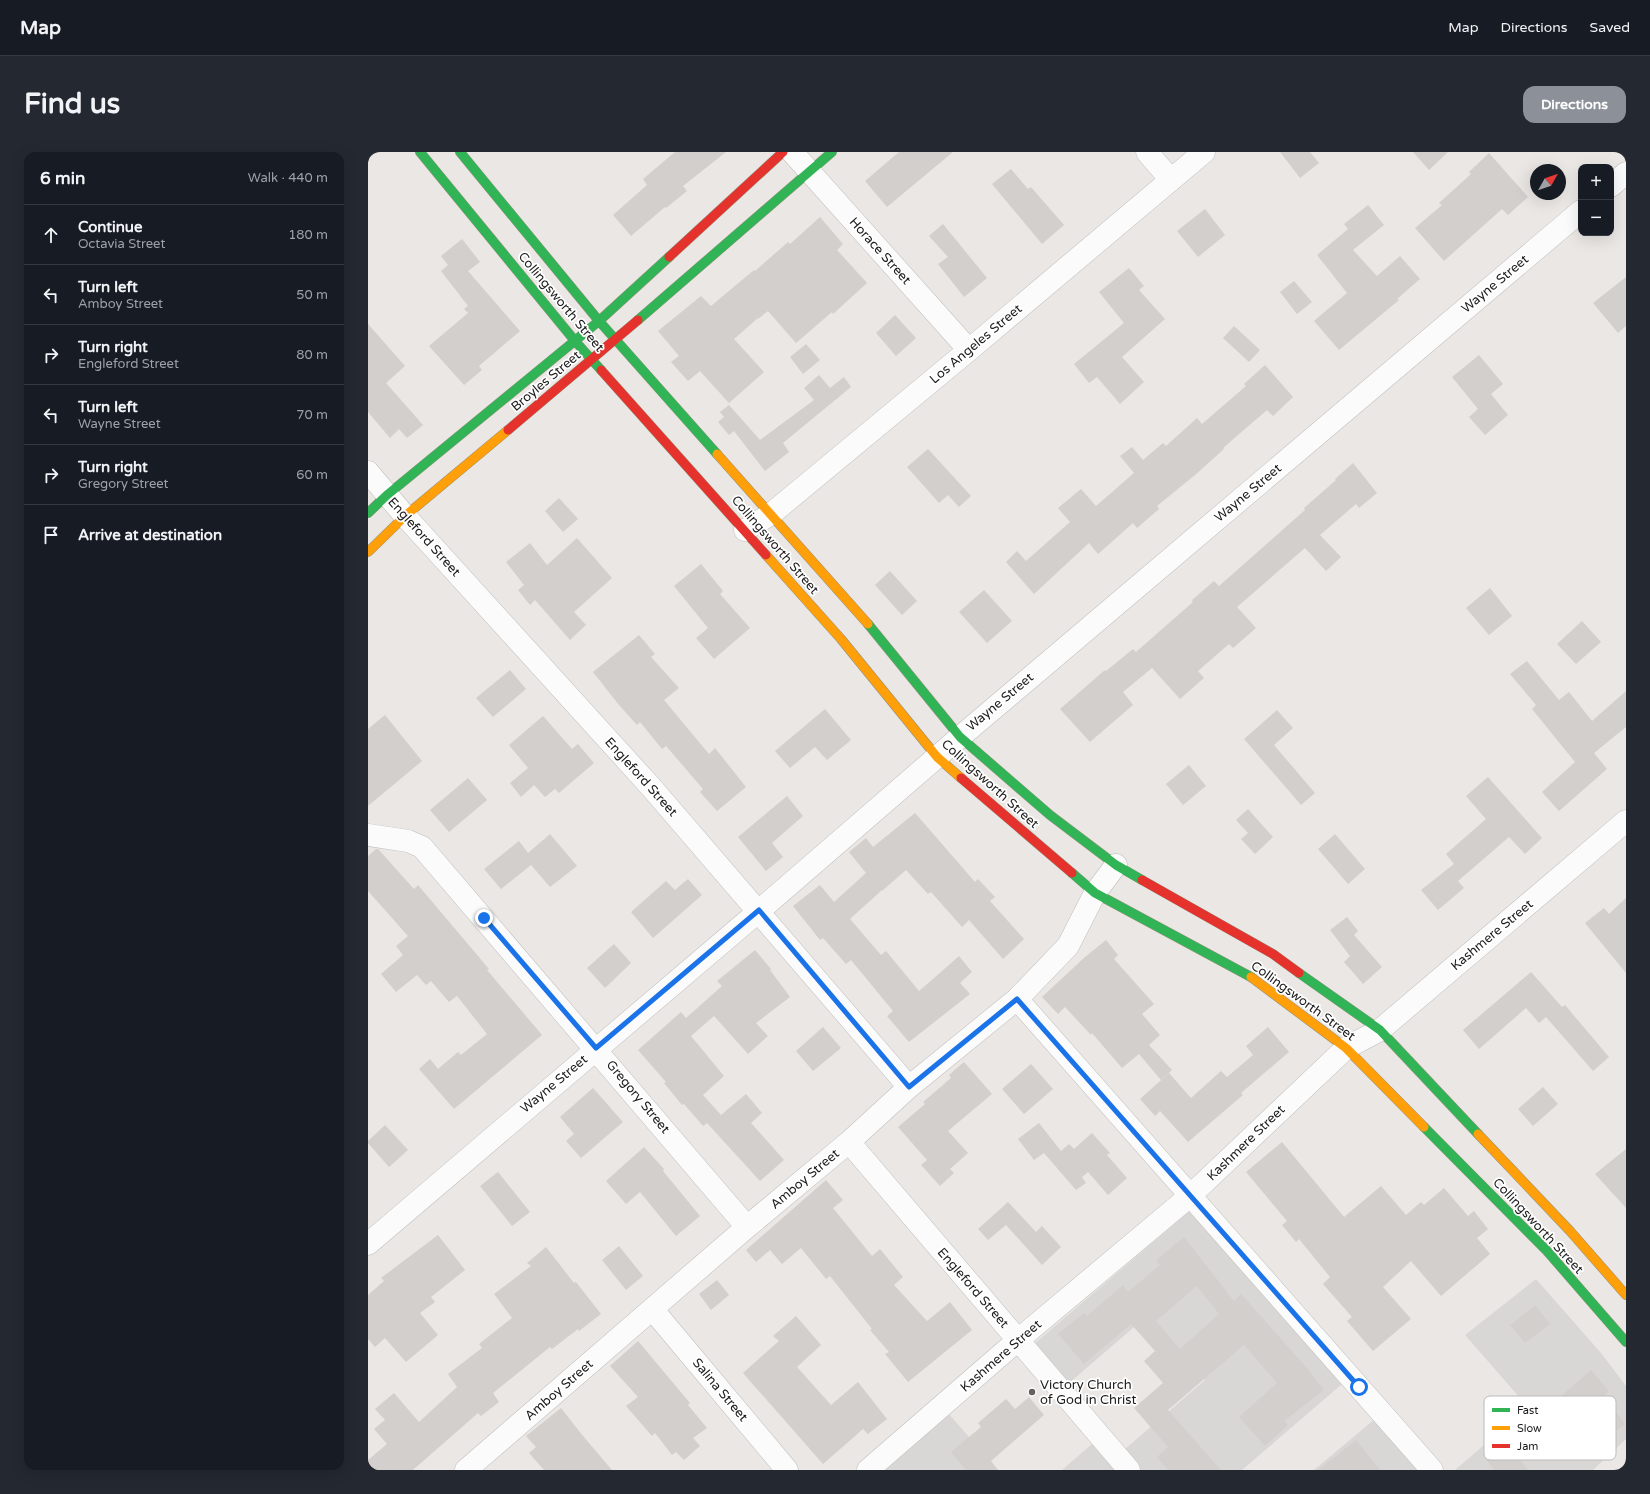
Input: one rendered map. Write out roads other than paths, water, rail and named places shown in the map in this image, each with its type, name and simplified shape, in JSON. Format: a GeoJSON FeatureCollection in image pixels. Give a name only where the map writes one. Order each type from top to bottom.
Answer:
{"type":"FeatureCollection","features":[{"type":"Feature","properties":{"kind":"main road","name":"Collingsworth Street"},"geometry":{"type":"LineString","coordinates":[[420,152],[575,341],[841,639],[937,757],[1095,892],[1257,980],[1346,1048],[1546,1251],[1626,1342]]}},
{"type":"Feature","properties":{"kind":"main road","name":"Collingsworth Street"},"geometry":{"type":"LineString","coordinates":[[460,152],[615,340],[864,619],[960,737],[1050,815],[1116,865],[1273,954],[1380,1030],[1570,1231],[1626,1296]]}},
{"type":"Feature","properties":{"kind":"main road","name":"Broyles Street"},"geometry":{"type":"LineString","coordinates":[[368,513],[387,495],[599,321],[783,152]]}},
{"type":"Feature","properties":{"kind":"main road","name":"Broyles Street"},"geometry":{"type":"LineString","coordinates":[[368,552],[406,516],[615,340],[832,152]]}},
{"type":"Feature","properties":{"kind":"street","name":"Horace Street"},"geometry":{"type":"LineString","coordinates":[[792,152],[969,350]]}},
{"type":"Feature","properties":{"kind":"street"},"geometry":{"type":"LineString","coordinates":[[1147,152],[1171,180]]}},
{"type":"Feature","properties":{"kind":"street","name":"Los Angeles Street"},"geometry":{"type":"LineString","coordinates":[[745,530],[771,514],[1204,152]]}},
{"type":"Feature","properties":{"kind":"street"},"geometry":{"type":"LineString","coordinates":[[1614,183],[1626,173]]}},
{"type":"Feature","properties":{"kind":"street","name":"Wayne Street"},"geometry":{"type":"LineString","coordinates":[[368,1244],[960,737],[1578,214]]}},
{"type":"Feature","properties":{"kind":"street","name":"Engleford Street"},"geometry":{"type":"LineString","coordinates":[[368,472],[387,495],[651,787],[759,910],[909,1087]]}},
{"type":"Feature","properties":{"kind":"street","name":"Kashmere Street"},"geometry":{"type":"LineString","coordinates":[[868,1470],[1018,1340],[1191,1195],[1346,1048],[1380,1030],[1626,821]]}},
{"type":"Feature","properties":{"kind":"street","name":"Gregory Street"},"geometry":{"type":"LineString","coordinates":[[368,835],[408,841],[422,847],[748,1227]]}},
{"type":"Feature","properties":{"kind":"street","name":"Amboy Street"},"geometry":{"type":"LineString","coordinates":[[476,1467],[652,1310],[849,1142],[909,1087],[1017,999],[1068,946],[1095,892],[1116,865]]}},
{"type":"Feature","properties":{"kind":"street"},"geometry":{"type":"LineString","coordinates":[[1017,999],[1432,1470]]}},
{"type":"Feature","properties":{"kind":"street","name":"Engleford Street"},"geometry":{"type":"LineString","coordinates":[[849,1142],[1129,1470]]}},
{"type":"Feature","properties":{"kind":"street","name":"Salina Street"},"geometry":{"type":"LineString","coordinates":[[652,1310],[787,1470]]}},
{"type":"Feature","properties":{"kind":"place","name":"Victory Church of God in Christ"},"geometry":{"type":"Point","coordinates":[1032,1392]}}]}
